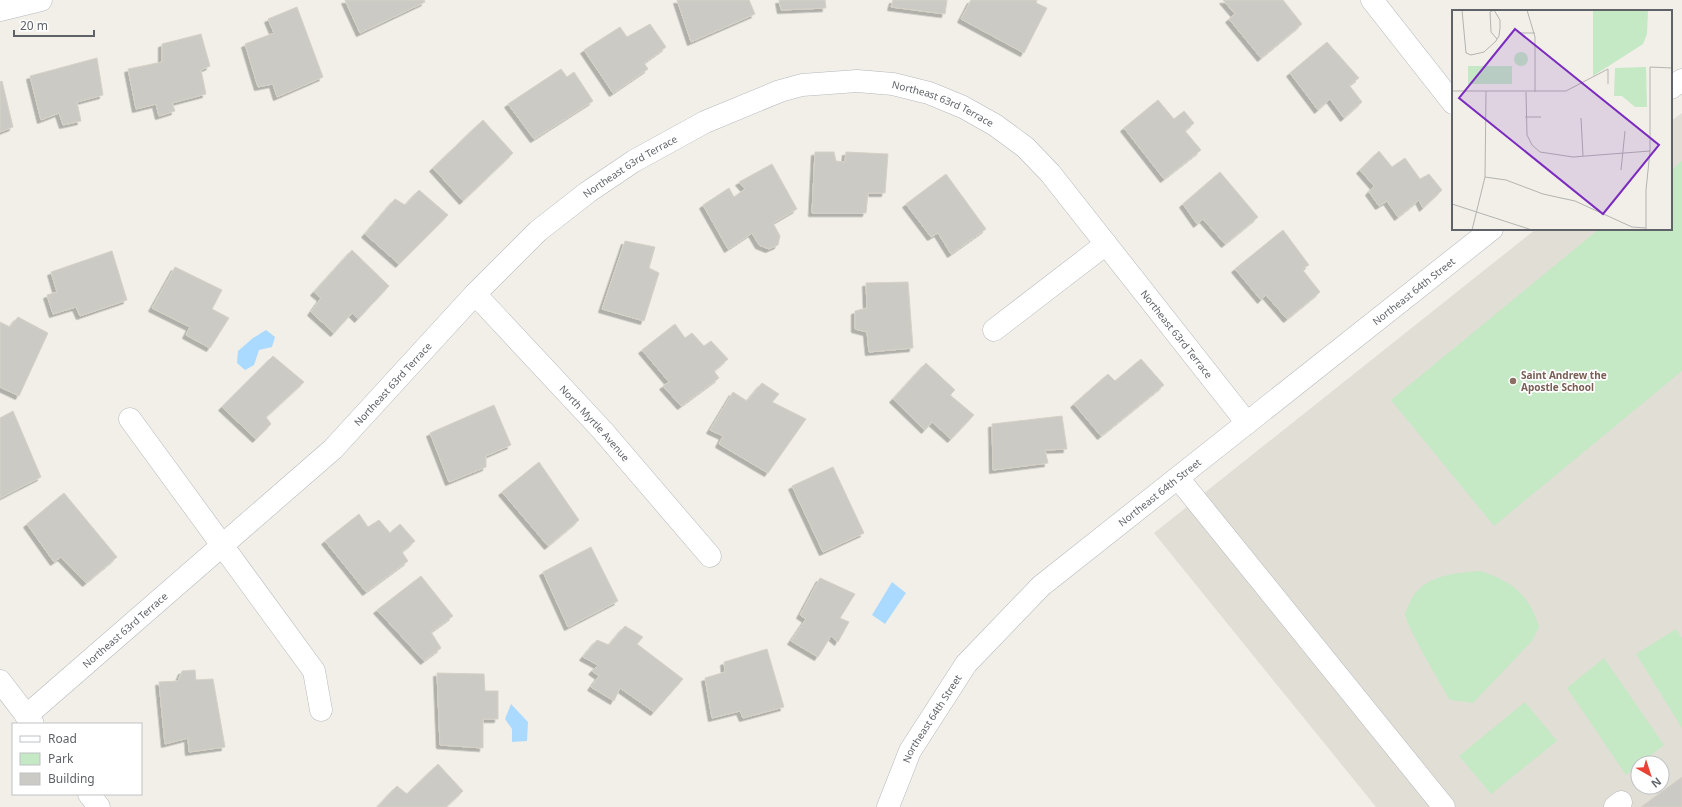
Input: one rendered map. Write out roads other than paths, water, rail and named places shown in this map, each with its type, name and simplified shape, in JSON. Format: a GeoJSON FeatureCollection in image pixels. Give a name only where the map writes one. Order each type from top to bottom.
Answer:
{"type":"FeatureCollection","features":[{"type":"Feature","properties":{"kind":"street"},"geometry":{"type":"LineString","coordinates":[[0,10],[41,0]]}},
{"type":"Feature","properties":{"kind":"street"},"geometry":{"type":"LineString","coordinates":[[1372,0],[1452,102]]}},
{"type":"Feature","properties":{"kind":"street","name":"Northeast 63rd Terrace"},"geometry":{"type":"LineString","coordinates":[[30,720],[224,545],[334,449],[475,294],[538,231],[588,192],[634,161],[705,122],[780,91],[820,82],[857,80],[893,84],[929,93],[963,106],[995,125],[1025,147],[1050,173],[1247,423]]}},
{"type":"Feature","properties":{"kind":"street"},"geometry":{"type":"LineString","coordinates":[[1672,87],[1682,80]]}},
{"type":"Feature","properties":{"kind":"street","name":"Northeast 64th Street"},"geometry":{"type":"LineString","coordinates":[[888,807],[910,751],[966,664],[1041,586],[1491,230]]}},
{"type":"Feature","properties":{"kind":"street"},"geometry":{"type":"LineString","coordinates":[[994,330],[1106,244]]}},
{"type":"Feature","properties":{"kind":"street","name":"North Myrtle Avenue"},"geometry":{"type":"LineString","coordinates":[[475,294],[602,430],[710,556]]}},
{"type":"Feature","properties":{"kind":"street"},"geometry":{"type":"LineString","coordinates":[[130,419],[224,545],[314,671],[321,710]]}},
{"type":"Feature","properties":{"kind":"street"},"geometry":{"type":"LineString","coordinates":[[1178,478],[1444,807]]}},
{"type":"Feature","properties":{"kind":"street"},"geometry":{"type":"LineString","coordinates":[[0,681],[30,720]]}},
{"type":"Feature","properties":{"kind":"street"},"geometry":{"type":"LineString","coordinates":[[90,795],[99,807]]}},
{"type":"Feature","properties":{"kind":"water"},"geometry":{"type":"Polygon","coordinates":[[[266,330],[275,337],[272,347],[259,350],[254,365],[245,370],[237,363],[238,351],[253,338],[266,330]]]}},
{"type":"Feature","properties":{"kind":"water"},"geometry":{"type":"Polygon","coordinates":[[[892,582],[906,593],[885,624],[872,615],[892,582]]]}},
{"type":"Feature","properties":{"kind":"water"},"geometry":{"type":"Polygon","coordinates":[[[511,704],[528,722],[527,741],[512,742],[512,729],[505,719],[511,704]]]}},
{"type":"Feature","properties":{"kind":"place","name":"Saint Andrew the Apostle School"},"geometry":{"type":"Point","coordinates":[1513,381]}}]}
